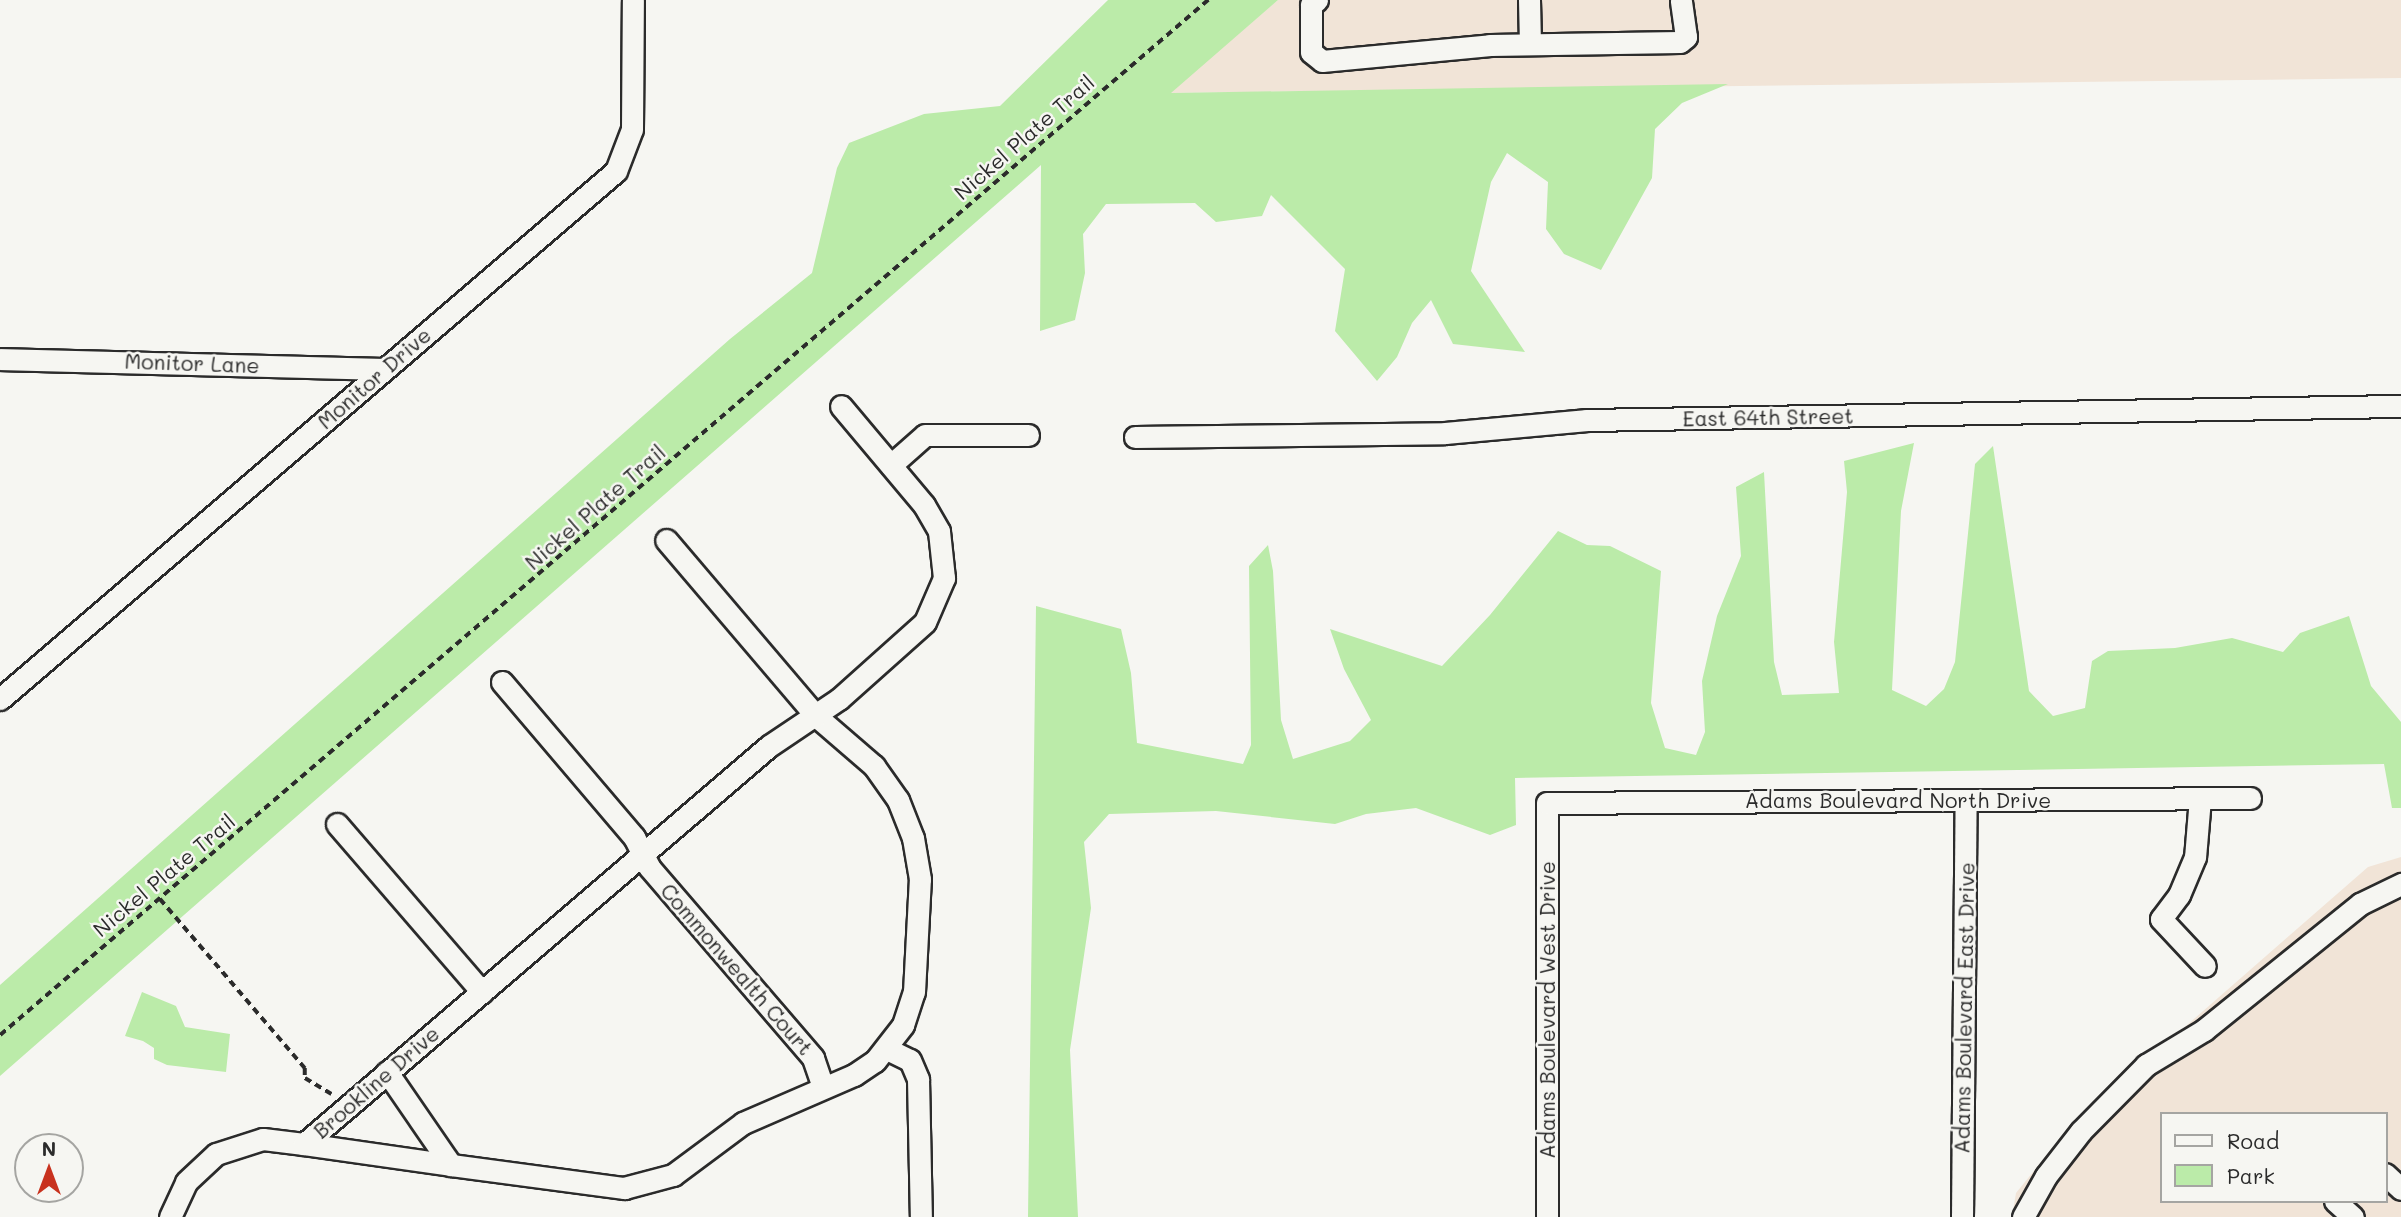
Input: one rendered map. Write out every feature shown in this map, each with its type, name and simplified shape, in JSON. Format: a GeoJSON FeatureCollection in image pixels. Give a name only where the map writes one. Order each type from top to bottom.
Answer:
{"type":"FeatureCollection","features":[{"type":"Feature","properties":{"kind":"street","name":"Monitor Drive"},"geometry":{"type":"LineString","coordinates":[[0,699],[616,170],[632,129],[633,0]]}},
{"type":"Feature","properties":{"kind":"street"},"geometry":{"type":"LineString","coordinates":[[1317,0],[1311,5],[1311,52],[1322,61],[1530,44],[1680,42],[1686,37],[1681,0]]}},
{"type":"Feature","properties":{"kind":"street"},"geometry":{"type":"LineString","coordinates":[[1529,0],[1530,44]]}},
{"type":"Feature","properties":{"kind":"street","name":"Monitor Lane"},"geometry":{"type":"LineString","coordinates":[[0,359],[384,369]]}},
{"type":"Feature","properties":{"kind":"street","name":"Brookline Drive"},"geometry":{"type":"LineString","coordinates":[[170,1217],[186,1182],[216,1154],[264,1139],[304,1144],[769,746],[816,716],[918,630],[942,588],[945,559],[939,531],[891,465],[841,406]]}},
{"type":"Feature","properties":{"kind":"street","name":"East 64th Street"},"geometry":{"type":"LineString","coordinates":[[1135,437],[1445,433],[1587,420],[2401,406]]}},
{"type":"Feature","properties":{"kind":"street"},"geometry":{"type":"LineString","coordinates":[[891,465],[925,435],[1028,435]]}},
{"type":"Feature","properties":{"kind":"street"},"geometry":{"type":"LineString","coordinates":[[304,1144],[615,1188],[649,1184],[673,1175],[743,1123],[854,1075],[887,1049],[906,1019],[914,992],[920,890],[913,838],[898,800],[874,766],[816,716],[666,540]]}},
{"type":"Feature","properties":{"kind":"street"},"geometry":{"type":"LineString","coordinates":[[502,682],[634,837],[643,854]]}},
{"type":"Feature","properties":{"kind":"street"},"geometry":{"type":"LineString","coordinates":[[2200,798],[2195,857],[2179,895],[2161,919],[2205,966]]}},
{"type":"Feature","properties":{"kind":"street","name":"Adams Boulevard North Drive"},"geometry":{"type":"LineString","coordinates":[[1547,803],[2250,798]]}},
{"type":"Feature","properties":{"kind":"street","name":"Adams Boulevard East Drive"},"geometry":{"type":"LineString","coordinates":[[1962,1217],[1966,800]]}},
{"type":"Feature","properties":{"kind":"street","name":"Adams Boulevard West Drive"},"geometry":{"type":"LineString","coordinates":[[1547,803],[1547,1217]]}},
{"type":"Feature","properties":{"kind":"street"},"geometry":{"type":"LineString","coordinates":[[337,824],[482,992]]}},
{"type":"Feature","properties":{"kind":"street","name":"Commonwealth Court"},"geometry":{"type":"LineString","coordinates":[[643,854],[649,867],[813,1058],[823,1087]]}},
{"type":"Feature","properties":{"kind":"street"},"geometry":{"type":"LineString","coordinates":[[2023,1217],[2046,1176],[2081,1131],[2147,1065],[2204,1030],[2360,904],[2401,884]]}},
{"type":"Feature","properties":{"kind":"street"},"geometry":{"type":"LineString","coordinates":[[887,1049],[909,1060],[918,1079],[921,1217]]}},
{"type":"Feature","properties":{"kind":"street"},"geometry":{"type":"LineString","coordinates":[[387,1072],[451,1164]]}},
{"type":"Feature","properties":{"kind":"street"},"geometry":{"type":"LineString","coordinates":[[2387,1176],[2401,1188]]}},
{"type":"Feature","properties":{"kind":"street"},"geometry":{"type":"LineString","coordinates":[[2337,1203],[2353,1217]]}},
{"type":"Feature","properties":{"kind":"path","name":"Nickel Plate Trail"},"geometry":{"type":"LineString","coordinates":[[0,1035],[1208,0]]}},
{"type":"Feature","properties":{"kind":"path"},"geometry":{"type":"LineString","coordinates":[[160,899],[305,1068],[305,1078],[349,1105]]}},
{"type":"Feature","properties":{"kind":"shaded area"},"geometry":{"type":"Polygon","coordinates":[[[1278,0],[2401,0],[2401,78],[1169,93],[1278,0]]]}},
{"type":"Feature","properties":{"kind":"shaded area"},"geometry":{"type":"Polygon","coordinates":[[[2401,857],[2401,1217],[2012,1217],[2016,1193],[2068,1129],[2368,867],[2401,857]]]}},
{"type":"Feature","properties":{"kind":"green space"},"geometry":{"type":"Polygon","coordinates":[[[1108,0],[1278,0],[1171,93],[1728,84],[1682,103],[1655,129],[1652,178],[1601,270],[1564,254],[1546,229],[1548,182],[1507,153],[1491,182],[1471,271],[1525,352],[1453,344],[1431,300],[1412,323],[1397,357],[1377,381],[1335,331],[1345,269],[1271,195],[1262,216],[1216,222],[1195,203],[1106,204],[1083,234],[1085,273],[1075,320],[1040,331],[1041,165],[0,1076],[0,985],[730,339],[812,273],[837,168],[849,143],[924,114],[1000,106],[1108,0]]]}},
{"type":"Feature","properties":{"kind":"green space"},"geometry":{"type":"Polygon","coordinates":[[[1914,443],[1901,511],[1892,690],[1926,706],[1944,689],[1955,662],[1975,464],[1993,446],[2029,691],[2053,716],[2085,708],[2092,661],[2108,651],[2175,648],[2232,638],[2283,652],[2300,633],[2349,616],[2371,686],[2401,722],[2401,808],[2392,808],[2384,764],[1515,778],[1516,825],[1490,835],[1416,808],[1366,814],[1335,824],[1216,811],[1109,814],[1084,842],[1091,908],[1070,1050],[1078,1217],[1028,1217],[1036,606],[1121,629],[1131,673],[1137,743],[1243,764],[1251,745],[1249,566],[1268,545],[1273,571],[1281,720],[1293,759],[1350,741],[1371,720],[1344,669],[1330,629],[1442,666],[1490,615],[1558,531],[1587,545],[1610,546],[1661,571],[1651,703],[1665,748],[1696,755],[1705,732],[1702,681],[1717,616],[1741,556],[1736,487],[1764,472],[1774,662],[1782,695],[1839,693],[1834,642],[1847,492],[1844,461],[1914,443]]]}},
{"type":"Feature","properties":{"kind":"green space"},"geometry":{"type":"Polygon","coordinates":[[[142,992],[176,1006],[185,1027],[230,1034],[226,1072],[167,1065],[154,1059],[154,1048],[143,1041],[125,1036],[142,992]]]}}]}
